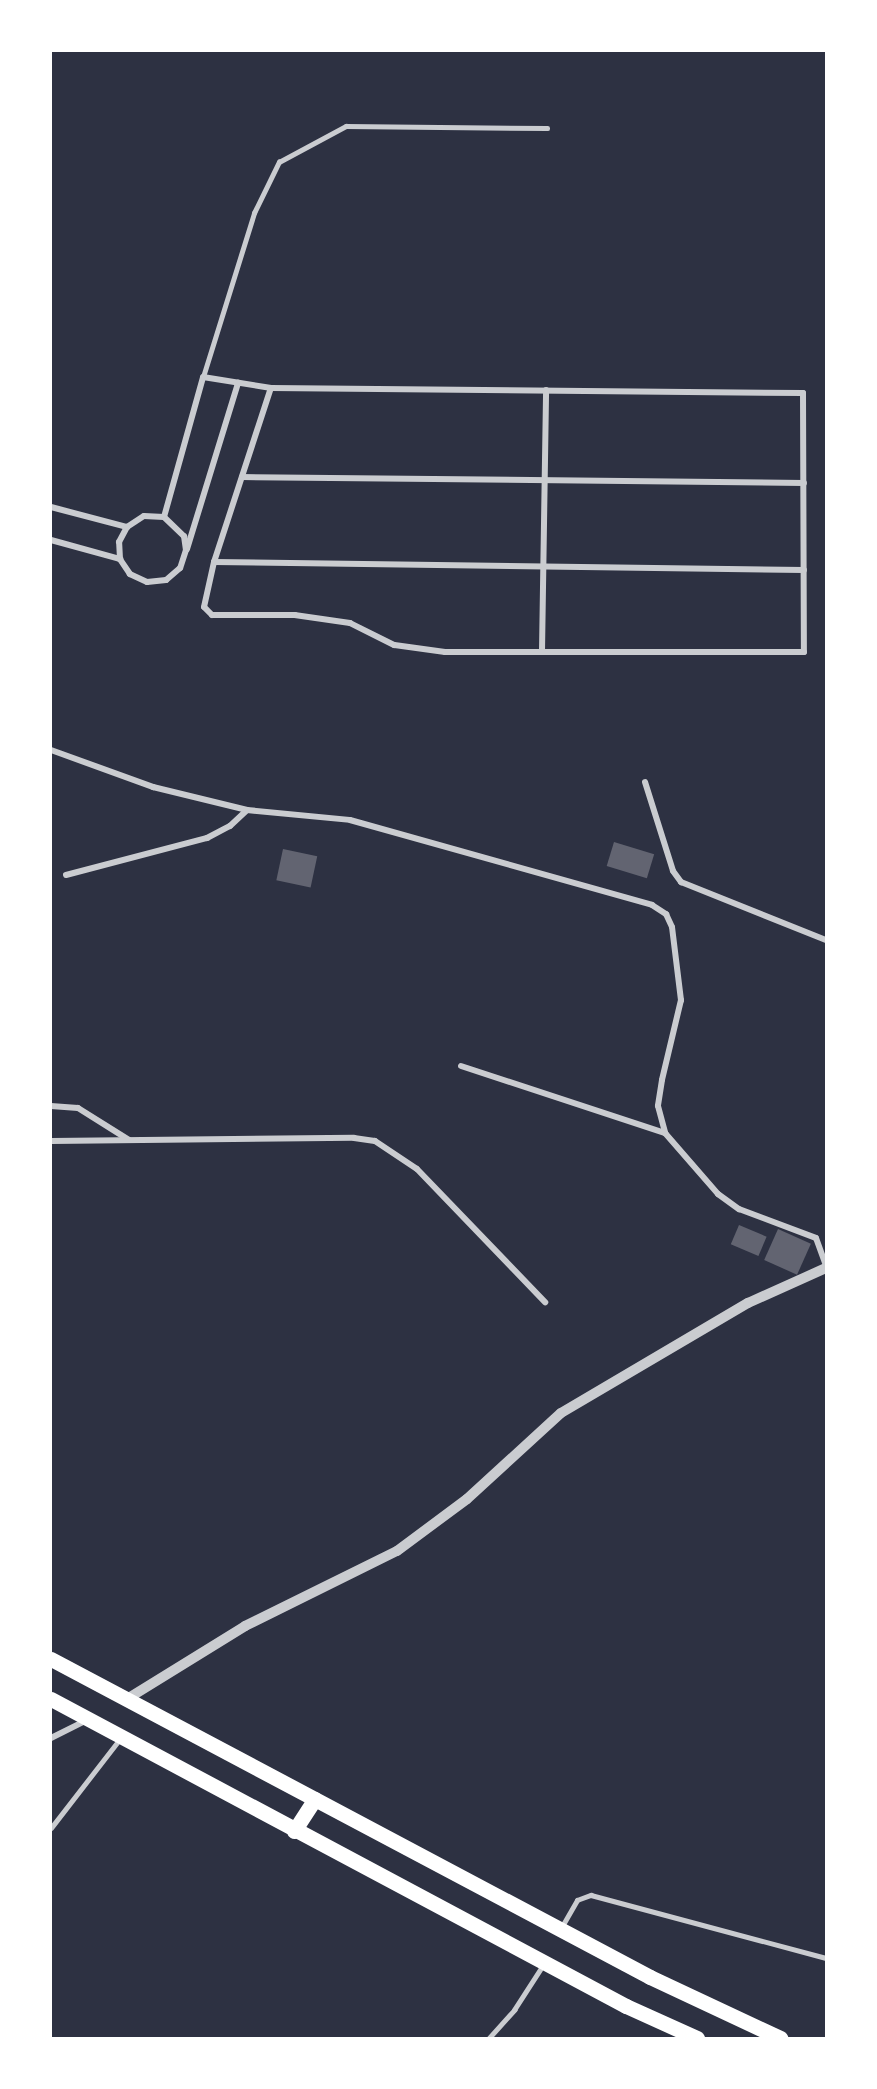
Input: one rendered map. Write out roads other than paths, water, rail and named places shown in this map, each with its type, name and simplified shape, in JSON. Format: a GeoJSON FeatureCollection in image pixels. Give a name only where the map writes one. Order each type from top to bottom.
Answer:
{"type":"FeatureCollection","features":[{"type":"Feature","properties":{"kind":"highway"},"geometry":{"type":"LineString","coordinates":[[51,1659],[650,1977],[780,2038]]}},
{"type":"Feature","properties":{"kind":"highway"},"geometry":{"type":"LineString","coordinates":[[51,1699],[90,1718],[294,1831],[544,1963],[689,2036]]}},
{"type":"Feature","properties":{"kind":"highway"},"geometry":{"type":"LineString","coordinates":[[294,1831],[315,1799]]}},
{"type":"Feature","properties":{"kind":"street"},"geometry":{"type":"LineString","coordinates":[[164,517],[203,377],[272,388],[803,393],[804,652],[445,652],[394,645],[351,623],[295,615],[212,615],[204,607],[214,562],[272,388]]}},
{"type":"Feature","properties":{"kind":"street"},"geometry":{"type":"LineString","coordinates":[[186,550],[180,531],[164,517],[144,516],[127,527],[119,542],[120,559],[130,574],[147,582],[166,580],[180,568],[186,550],[238,383]]}},
{"type":"Feature","properties":{"kind":"street"},"geometry":{"type":"LineString","coordinates":[[542,651],[546,390]]}},
{"type":"Feature","properties":{"kind":"street"},"geometry":{"type":"LineString","coordinates":[[242,477],[804,483]]}},
{"type":"Feature","properties":{"kind":"street"},"geometry":{"type":"LineString","coordinates":[[51,507],[127,527]]}},
{"type":"Feature","properties":{"kind":"street"},"geometry":{"type":"LineString","coordinates":[[51,540],[120,559]]}},
{"type":"Feature","properties":{"kind":"street"},"geometry":{"type":"LineString","coordinates":[[214,562],[804,570]]}},
{"type":"Feature","properties":{"kind":"street"},"geometry":{"type":"LineString","coordinates":[[51,750],[153,786],[248,810],[350,820],[652,905],[666,914],[672,927],[681,1000],[658,1106],[665,1133],[718,1194],[740,1209],[816,1238],[826,1267],[748,1303],[561,1413],[467,1499],[397,1551],[245,1626],[127,1699]]}},
{"type":"Feature","properties":{"kind":"street"},"geometry":{"type":"LineString","coordinates":[[645,783],[673,871],[681,882],[826,940]]}},
{"type":"Feature","properties":{"kind":"street"},"geometry":{"type":"LineString","coordinates":[[66,874],[207,838],[230,826],[248,810]]}},
{"type":"Feature","properties":{"kind":"street"},"geometry":{"type":"LineString","coordinates":[[461,1066],[665,1133]]}},
{"type":"Feature","properties":{"kind":"street"},"geometry":{"type":"LineString","coordinates":[[51,1106],[78,1108],[129,1140]]}},
{"type":"Feature","properties":{"kind":"street"},"geometry":{"type":"LineString","coordinates":[[51,1141],[354,1138],[375,1141],[417,1169],[545,1302]]}},
{"type":"Feature","properties":{"kind":"street"},"geometry":{"type":"LineString","coordinates":[[51,1738],[90,1718]]}},
{"type":"Feature","properties":{"kind":"lane"},"geometry":{"type":"LineString","coordinates":[[203,377],[254,213],[279,162],[346,126],[547,128]]}},
{"type":"Feature","properties":{"kind":"lane"},"geometry":{"type":"LineString","coordinates":[[51,1828],[123,1736]]}},
{"type":"Feature","properties":{"kind":"lane"},"geometry":{"type":"LineString","coordinates":[[561,1930],[577,1900],[591,1895],[826,1958]]}},
{"type":"Feature","properties":{"kind":"lane"},"geometry":{"type":"LineString","coordinates":[[489,2038],[527,1993],[544,1963]]}}]}
